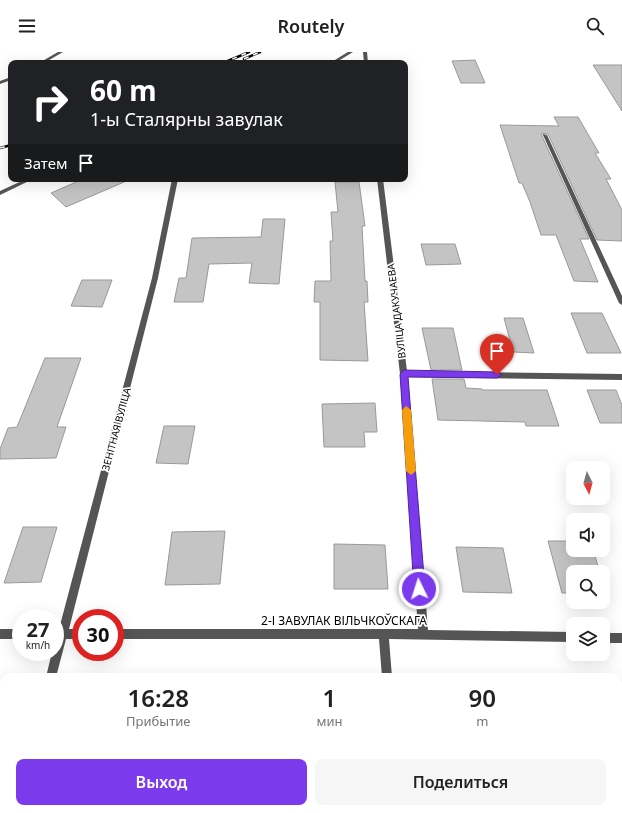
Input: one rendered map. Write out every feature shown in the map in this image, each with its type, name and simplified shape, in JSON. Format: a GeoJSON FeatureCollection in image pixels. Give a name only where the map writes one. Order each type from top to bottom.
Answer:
{"type":"FeatureCollection","features":[{"type":"Feature","properties":{"kind":"street"},"geometry":{"type":"LineString","coordinates":[[46,60],[61,52]]}},
{"type":"Feature","properties":{"kind":"street"},"geometry":{"type":"LineString","coordinates":[[337,60],[351,52]]}},
{"type":"Feature","properties":{"kind":"street"},"geometry":{"type":"LineString","coordinates":[[545,136],[622,303]]}},
{"type":"Feature","properties":{"kind":"street"},"geometry":{"type":"LineString","coordinates":[[0,193],[24,182]]}},
{"type":"Feature","properties":{"kind":"street","name":"ЗЕНІТНАЯ ВУЛІЦА"},"geometry":{"type":"LineString","coordinates":[[64,615],[155,278],[174,182]]}},
{"type":"Feature","properties":{"kind":"street","name":"ВУЛІЦА ДАКУЧАЕВА"},"geometry":{"type":"LineString","coordinates":[[380,182],[404,374],[423,635]]}},
{"type":"Feature","properties":{"kind":"street"},"geometry":{"type":"LineString","coordinates":[[404,374],[622,377]]}},
{"type":"Feature","properties":{"kind":"street"},"geometry":{"type":"LineString","coordinates":[[0,634],[12,634]]}},
{"type":"Feature","properties":{"kind":"street","name":"2-І ЗАВУЛАК ВІЛЬЧКОЎСКАГА"},"geometry":{"type":"LineString","coordinates":[[124,634],[384,634],[566,637]]}},
{"type":"Feature","properties":{"kind":"street"},"geometry":{"type":"LineString","coordinates":[[384,634],[387,673]]}},
{"type":"Feature","properties":{"kind":"street"},"geometry":{"type":"LineString","coordinates":[[610,638],[622,638]]}},
{"type":"Feature","properties":{"kind":"street","name":"ЗЕНІТНАЯ ВУЛІЦА"},"geometry":{"type":"LineString","coordinates":[[53,673],[55,661]]}},
{"type":"Feature","properties":{"kind":"building"},"geometry":{"type":"Polygon","coordinates":[[[475,60],[485,83],[461,83],[452,61],[475,60]]]}},
{"type":"Feature","properties":{"kind":"building"},"geometry":{"type":"Polygon","coordinates":[[[593,65],[622,65],[622,111],[593,65]]]}},
{"type":"Feature","properties":{"kind":"building"},"geometry":{"type":"Polygon","coordinates":[[[554,117],[578,117],[599,153],[595,153],[611,179],[606,179],[622,210],[622,241],[597,240],[548,134],[542,133],[542,136],[589,239],[580,239],[598,282],[574,281],[556,235],[541,235],[522,183],[519,183],[500,125],[559,126],[554,117]]]}},
{"type":"Feature","properties":{"kind":"building"},"geometry":{"type":"Polygon","coordinates":[[[76,182],[124,182],[66,207],[51,193],[76,182]]]}},
{"type":"Feature","properties":{"kind":"building"},"geometry":{"type":"Polygon","coordinates":[[[335,182],[359,182],[365,226],[362,226],[365,281],[367,281],[368,302],[364,302],[368,361],[320,360],[320,302],[314,302],[315,281],[331,281],[330,241],[333,241],[331,212],[338,212],[335,182]]]}},
{"type":"Feature","properties":{"kind":"building"},"geometry":{"type":"Polygon","coordinates":[[[263,219],[285,219],[279,284],[249,283],[252,263],[209,264],[203,302],[174,302],[179,278],[186,278],[192,238],[261,237],[263,219]]]}},
{"type":"Feature","properties":{"kind":"building"},"geometry":{"type":"Polygon","coordinates":[[[421,244],[455,244],[461,264],[426,265],[421,244]]]}},
{"type":"Feature","properties":{"kind":"building"},"geometry":{"type":"Polygon","coordinates":[[[82,280],[112,280],[102,307],[71,306],[82,280]]]}},
{"type":"Feature","properties":{"kind":"building"},"geometry":{"type":"Polygon","coordinates":[[[571,313],[602,313],[621,353],[587,353],[571,313]]]}},
{"type":"Feature","properties":{"kind":"building"},"geometry":{"type":"Polygon","coordinates":[[[504,318],[523,318],[534,353],[513,352],[504,318]]]}},
{"type":"Feature","properties":{"kind":"building"},"geometry":{"type":"Polygon","coordinates":[[[422,328],[453,328],[462,370],[431,370],[422,328]]]}},
{"type":"Feature","properties":{"kind":"building"},"geometry":{"type":"Polygon","coordinates":[[[45,358],[81,358],[57,427],[66,427],[56,458],[0,459],[0,449],[8,428],[17,427],[45,358]]]}},
{"type":"Feature","properties":{"kind":"building"},"geometry":{"type":"Polygon","coordinates":[[[432,379],[464,379],[466,388],[483,390],[547,390],[559,426],[526,426],[525,422],[438,420],[432,379]]]}},
{"type":"Feature","properties":{"kind":"building"},"geometry":{"type":"Polygon","coordinates":[[[587,390],[616,390],[622,405],[622,423],[600,423],[587,390]]]}},
{"type":"Feature","properties":{"kind":"building"},"geometry":{"type":"Polygon","coordinates":[[[375,403],[377,432],[364,432],[365,447],[324,447],[322,404],[375,403]]]}},
{"type":"Feature","properties":{"kind":"building"},"geometry":{"type":"Polygon","coordinates":[[[164,426],[195,426],[188,464],[156,463],[164,426]]]}},
{"type":"Feature","properties":{"kind":"building"},"geometry":{"type":"Polygon","coordinates":[[[23,527],[57,527],[41,582],[4,583],[23,527]]]}},
{"type":"Feature","properties":{"kind":"building"},"geometry":{"type":"Polygon","coordinates":[[[225,531],[220,584],[165,585],[172,532],[225,531]]]}},
{"type":"Feature","properties":{"kind":"building"},"geometry":{"type":"Polygon","coordinates":[[[548,541],[566,541],[566,557],[595,557],[598,565],[566,565],[566,593],[562,593],[548,541]]]}},
{"type":"Feature","properties":{"kind":"building"},"geometry":{"type":"Polygon","coordinates":[[[334,544],[385,545],[388,589],[334,589],[334,544]]]}},
{"type":"Feature","properties":{"kind":"building"},"geometry":{"type":"Polygon","coordinates":[[[456,547],[503,548],[512,593],[463,592],[456,547]]]}},
{"type":"Feature","properties":{"kind":"railway"},"geometry":{"type":"LineString","coordinates":[[230,60],[249,52]]}},
{"type":"Feature","properties":{"kind":"railway"},"geometry":{"type":"LineString","coordinates":[[244,59],[260,52]]}},
{"type":"Feature","properties":{"kind":"railway"},"geometry":{"type":"LineString","coordinates":[[0,148],[8,146]]}},
{"type":"Feature","properties":{"kind":"slow traffic"},"geometry":{"type":"LineString","coordinates":[[406,410],[411,471]]}},
{"type":"Feature","properties":{"kind":"route"},"geometry":{"type":"LineString","coordinates":[[419,589],[404,374],[497,375]]}}]}
